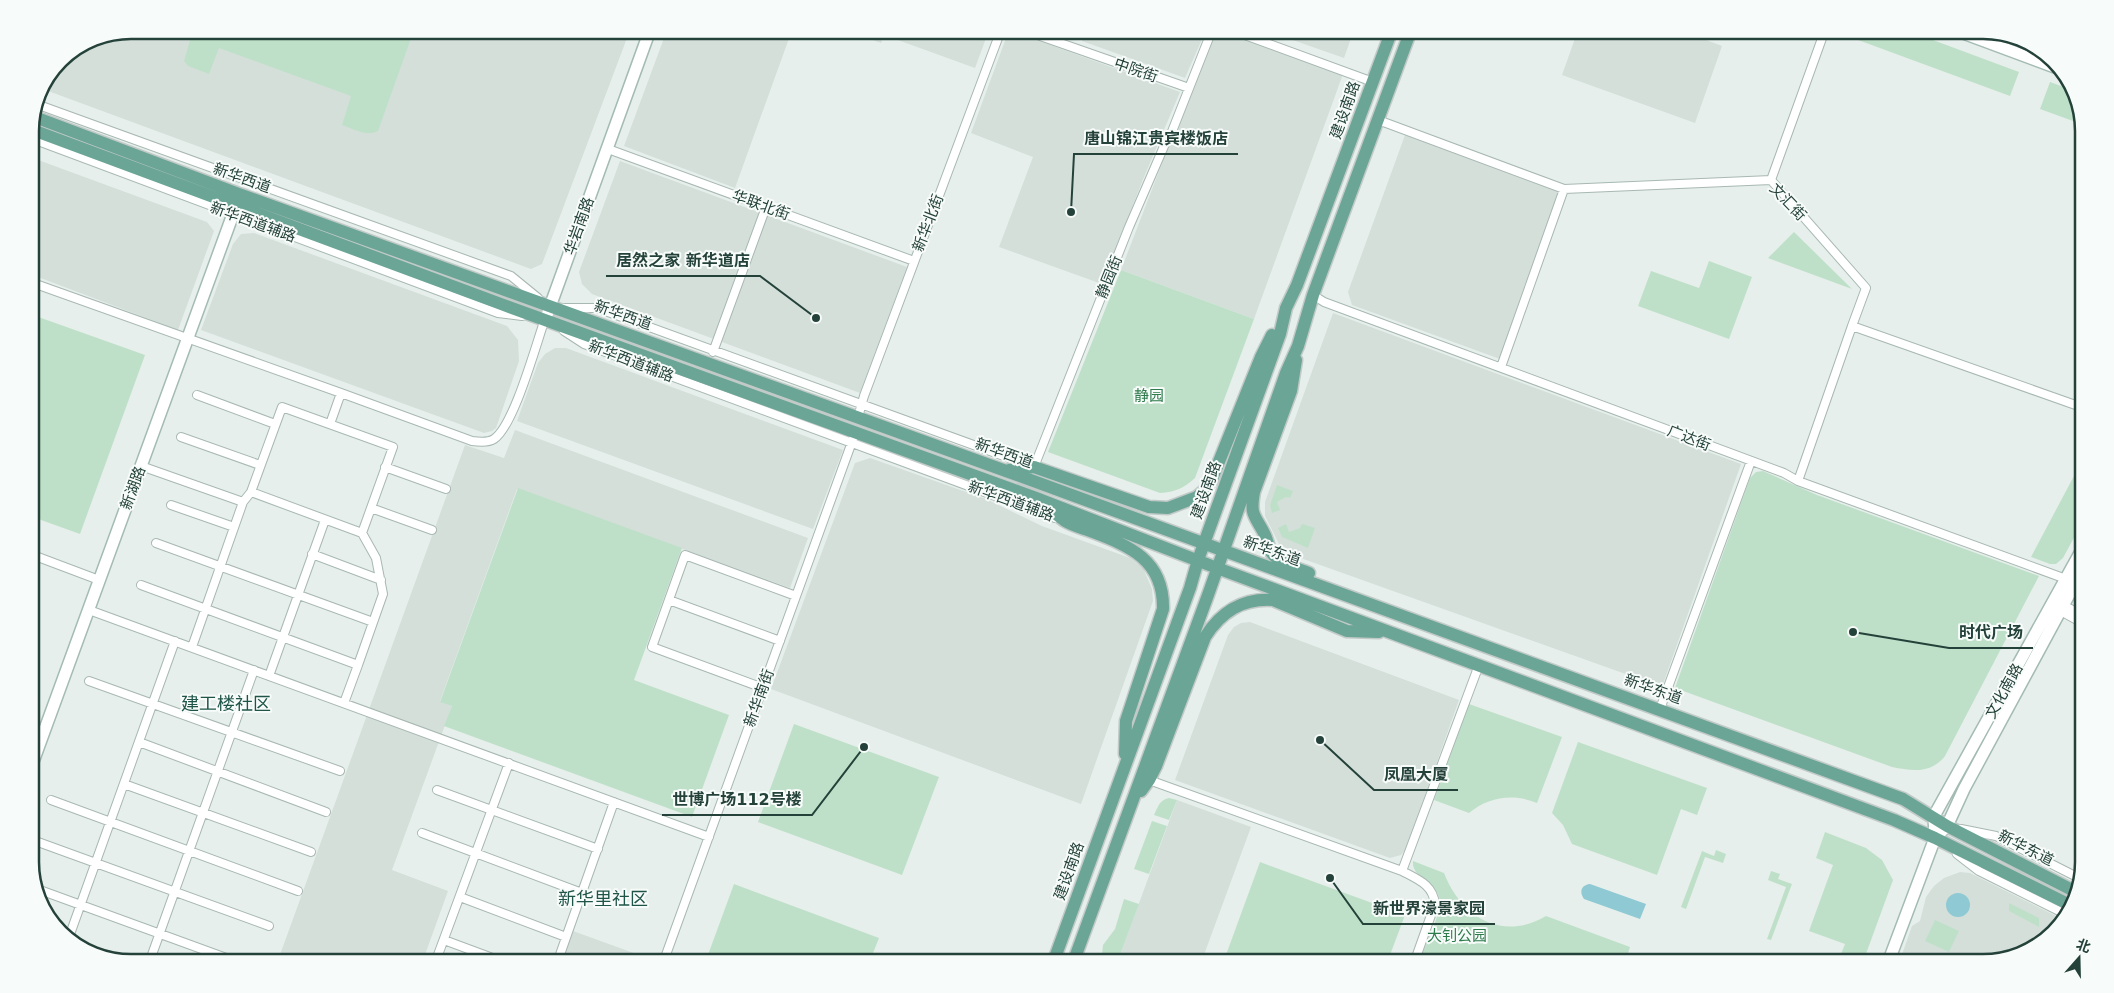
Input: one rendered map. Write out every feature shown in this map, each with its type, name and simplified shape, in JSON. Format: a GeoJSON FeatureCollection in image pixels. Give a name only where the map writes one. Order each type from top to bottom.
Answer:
{"type":"FeatureCollection","features":[{"type":"Feature","properties":{"kind":"main road","name":"建设南路"},"geometry":{"type":"LineString","coordinates":[[1056,954],[1190,588],[1204,543],[1280,334],[1286,308],[1300,276],[1389,39]]}},
{"type":"Feature","properties":{"kind":"main road"},"geometry":{"type":"LineString","coordinates":[[1371,604],[1348,588],[1288,565],[1278,559],[1271,551],[1264,532],[1254,517],[1252,506],[1254,492],[1291,391],[1298,346],[1313,295],[1409,39]]}},
{"type":"Feature","properties":{"kind":"main road","name":"新华西道"},"geometry":{"type":"LineString","coordinates":[[40,119],[547,313],[854,438],[1036,498],[1198,560]]}},
{"type":"Feature","properties":{"kind":"main road","name":"新华西道"},"geometry":{"type":"LineString","coordinates":[[39,133],[234,210],[858,417],[1204,543]]}},
{"type":"Feature","properties":{"kind":"main road"},"geometry":{"type":"LineString","coordinates":[[1006,471],[1034,467],[1149,507],[1168,508],[1197,497],[1212,479],[1261,357],[1286,308]]}},
{"type":"Feature","properties":{"kind":"main road"},"geometry":{"type":"LineString","coordinates":[[1076,954],[1286,373],[1298,346]]}},
{"type":"Feature","properties":{"kind":"main road"},"geometry":{"type":"LineString","coordinates":[[1036,498],[1066,522],[1124,544],[1137,552],[1156,574],[1163,596],[1163,609],[1126,721],[1124,769]]}},
{"type":"Feature","properties":{"kind":"main road","name":"新华东道"},"geometry":{"type":"LineString","coordinates":[[1204,543],[1903,799],[1934,816],[1947,826],[2071,889]]}},
{"type":"Feature","properties":{"kind":"main road","name":"新华东道"},"geometry":{"type":"LineString","coordinates":[[1198,560],[1868,810],[1935,838],[2066,903]]}},
{"type":"Feature","properties":{"kind":"main road"},"geometry":{"type":"LineString","coordinates":[[1132,803],[1149,780],[1205,637],[1214,623],[1227,611],[1247,602],[1273,600],[1347,630],[1393,633]]}},
{"type":"Feature","properties":{"kind":"street","name":"华岩南路"},"geometry":{"type":"LineString","coordinates":[[341,393],[472,441],[482,442],[494,439],[508,423],[647,39]]}},
{"type":"Feature","properties":{"kind":"street","name":"新华北街"},"geometry":{"type":"LineString","coordinates":[[858,417],[914,261],[998,39]]}},
{"type":"Feature","properties":{"kind":"street","name":"中院街"},"geometry":{"type":"LineString","coordinates":[[1060,39],[1189,88]]}},
{"type":"Feature","properties":{"kind":"street"},"geometry":{"type":"LineString","coordinates":[[1189,88],[1208,39]]}},
{"type":"Feature","properties":{"kind":"street"},"geometry":{"type":"LineString","coordinates":[[1256,39],[1373,82]]}},
{"type":"Feature","properties":{"kind":"street"},"geometry":{"type":"LineString","coordinates":[[1771,180],[1822,39]]}},
{"type":"Feature","properties":{"kind":"street"},"geometry":{"type":"LineString","coordinates":[[1979,39],[2045,63]]}},
{"type":"Feature","properties":{"kind":"street","name":"静园街"},"geometry":{"type":"LineString","coordinates":[[1034,467],[1129,227],[1189,88]]}},
{"type":"Feature","properties":{"kind":"street"},"geometry":{"type":"LineString","coordinates":[[42,106],[511,276],[547,313],[596,308],[1034,467]]}},
{"type":"Feature","properties":{"kind":"street","name":"文汇街"},"geometry":{"type":"LineString","coordinates":[[1378,120],[1564,189],[1771,180],[1866,288],[1852,326]]}},
{"type":"Feature","properties":{"kind":"street","name":"新华西道辅路"},"geometry":{"type":"LineString","coordinates":[[39,141],[234,210]]}},
{"type":"Feature","properties":{"kind":"street","name":"华联北街"},"geometry":{"type":"LineString","coordinates":[[608,149],[914,261]]}},
{"type":"Feature","properties":{"kind":"street"},"geometry":{"type":"LineString","coordinates":[[1501,367],[1564,189]]}},
{"type":"Feature","properties":{"kind":"street"},"geometry":{"type":"LineString","coordinates":[[713,352],[766,207]]}},
{"type":"Feature","properties":{"kind":"street","name":"新湖路"},"geometry":{"type":"LineString","coordinates":[[39,746],[234,210]]}},
{"type":"Feature","properties":{"kind":"street"},"geometry":{"type":"LineString","coordinates":[[39,285],[341,393],[330,424]]}},
{"type":"Feature","properties":{"kind":"street","name":"广达街"},"geometry":{"type":"LineString","coordinates":[[1313,295],[1324,302],[1784,473],[1798,481],[2066,579]]}},
{"type":"Feature","properties":{"kind":"street"},"geometry":{"type":"LineString","coordinates":[[1798,481],[1852,326],[2075,405]]}},
{"type":"Feature","properties":{"kind":"street"},"geometry":{"type":"LineString","coordinates":[[197,396],[275,424]]}},
{"type":"Feature","properties":{"kind":"street"},"geometry":{"type":"LineString","coordinates":[[192,647],[243,502],[251,492],[282,407],[393,447],[362,533]]}},
{"type":"Feature","properties":{"kind":"street"},"geometry":{"type":"LineString","coordinates":[[181,437],[260,465]]}},
{"type":"Feature","properties":{"kind":"street","name":"新华西道辅路"},"geometry":{"type":"LineString","coordinates":[[854,438],[1066,522]]}},
{"type":"Feature","properties":{"kind":"street","name":"新华南街"},"geometry":{"type":"LineString","coordinates":[[666,954],[854,438]]}},
{"type":"Feature","properties":{"kind":"street"},"geometry":{"type":"LineString","coordinates":[[1660,709],[1751,461]]}},
{"type":"Feature","properties":{"kind":"street"},"geometry":{"type":"LineString","coordinates":[[141,466],[243,502]]}},
{"type":"Feature","properties":{"kind":"street"},"geometry":{"type":"LineString","coordinates":[[385,467],[446,489]]}},
{"type":"Feature","properties":{"kind":"street"},"geometry":{"type":"LineString","coordinates":[[251,492],[362,533],[376,558],[384,594],[344,703]]}},
{"type":"Feature","properties":{"kind":"street"},"geometry":{"type":"LineString","coordinates":[[171,505],[234,527]]}},
{"type":"Feature","properties":{"kind":"street"},"geometry":{"type":"LineString","coordinates":[[371,508],[432,530]]}},
{"type":"Feature","properties":{"kind":"street"},"geometry":{"type":"LineString","coordinates":[[269,676],[324,520]]}},
{"type":"Feature","properties":{"kind":"street"},"geometry":{"type":"LineString","coordinates":[[156,544],[373,622]]}},
{"type":"Feature","properties":{"kind":"street"},"geometry":{"type":"LineString","coordinates":[[312,554],[381,580]]}},
{"type":"Feature","properties":{"kind":"street"},"geometry":{"type":"LineString","coordinates":[[763,688],[652,647],[685,555],[796,596]]}},
{"type":"Feature","properties":{"kind":"street"},"geometry":{"type":"LineString","coordinates":[[39,557],[100,580]]}},
{"type":"Feature","properties":{"kind":"street","name":"文化南路"},"geometry":{"type":"LineString","coordinates":[[1935,838],[1947,826],[2057,605],[2066,579],[2075,562]]}},
{"type":"Feature","properties":{"kind":"street","name":"文化南路"},"geometry":{"type":"LineString","coordinates":[[1891,954],[1935,838],[1934,816],[2057,605],[2075,580]]}},
{"type":"Feature","properties":{"kind":"street"},"geometry":{"type":"LineString","coordinates":[[141,585],[358,665]]}},
{"type":"Feature","properties":{"kind":"street"},"geometry":{"type":"LineString","coordinates":[[669,600],[780,641]]}},
{"type":"Feature","properties":{"kind":"street"},"geometry":{"type":"LineString","coordinates":[[2057,605],[2075,612]]}},
{"type":"Feature","properties":{"kind":"street"},"geometry":{"type":"LineString","coordinates":[[2057,605],[2075,618]]}},
{"type":"Feature","properties":{"kind":"street"},"geometry":{"type":"LineString","coordinates":[[89,610],[709,836]]}},
{"type":"Feature","properties":{"kind":"street"},"geometry":{"type":"LineString","coordinates":[[71,931],[175,641]]}},
{"type":"Feature","properties":{"kind":"street"},"geometry":{"type":"LineString","coordinates":[[1402,871],[1479,665]]}},
{"type":"Feature","properties":{"kind":"street"},"geometry":{"type":"LineString","coordinates":[[151,954],[254,670]]}},
{"type":"Feature","properties":{"kind":"street"},"geometry":{"type":"LineString","coordinates":[[89,681],[340,771]]}},
{"type":"Feature","properties":{"kind":"street"},"geometry":{"type":"LineString","coordinates":[[139,742],[326,812]]}},
{"type":"Feature","properties":{"kind":"street"},"geometry":{"type":"LineString","coordinates":[[439,954],[509,763]]}},
{"type":"Feature","properties":{"kind":"street"},"geometry":{"type":"LineString","coordinates":[[1149,780],[1402,871],[1424,882],[1434,896],[1435,904],[1417,954]]}},
{"type":"Feature","properties":{"kind":"street"},"geometry":{"type":"LineString","coordinates":[[124,784],[311,852]]}},
{"type":"Feature","properties":{"kind":"street"},"geometry":{"type":"LineString","coordinates":[[437,790],[598,849]]}},
{"type":"Feature","properties":{"kind":"street"},"geometry":{"type":"LineString","coordinates":[[51,800],[298,891]]}},
{"type":"Feature","properties":{"kind":"street"},"geometry":{"type":"LineString","coordinates":[[560,954],[614,802]]}},
{"type":"Feature","properties":{"kind":"street"},"geometry":{"type":"LineString","coordinates":[[1947,826],[1996,836],[2074,875]]}},
{"type":"Feature","properties":{"kind":"street"},"geometry":{"type":"LineString","coordinates":[[422,833],[582,893]]}},
{"type":"Feature","properties":{"kind":"street"},"geometry":{"type":"LineString","coordinates":[[1935,838],[1979,871],[2061,912]]}},
{"type":"Feature","properties":{"kind":"street"},"geometry":{"type":"LineString","coordinates":[[39,842],[269,926]]}},
{"type":"Feature","properties":{"kind":"street"},"geometry":{"type":"LineString","coordinates":[[44,892],[215,954]]}},
{"type":"Feature","properties":{"kind":"street"},"geometry":{"type":"LineString","coordinates":[[460,897],[566,937]]}},
{"type":"Feature","properties":{"kind":"street"},"geometry":{"type":"LineString","coordinates":[[444,940],[482,954]]}},
{"type":"Feature","properties":{"kind":"shaded area"},"geometry":{"type":"Polygon","coordinates":[[[627,39],[542,264],[531,269],[48,91],[58,75],[79,54],[101,44],[118,40],[627,39]]]}},
{"type":"Feature","properties":{"kind":"shaded area"},"geometry":{"type":"Polygon","coordinates":[[[664,39],[789,39],[735,188],[624,146],[664,39]]]}},
{"type":"Feature","properties":{"kind":"shaded area"},"geometry":{"type":"Polygon","coordinates":[[[870,39],[882,39],[881,43],[870,39]]]}},
{"type":"Feature","properties":{"kind":"shaded area"},"geometry":{"type":"Polygon","coordinates":[[[895,39],[986,39],[975,68],[895,39]]]}},
{"type":"Feature","properties":{"kind":"shaded area"},"geometry":{"type":"Polygon","coordinates":[[[1006,39],[1034,39],[1180,92],[1102,284],[999,247],[1033,157],[971,133],[1006,39]]]}},
{"type":"Feature","properties":{"kind":"shaded area"},"geometry":{"type":"Polygon","coordinates":[[[1083,39],[1202,39],[1185,78],[1082,41],[1083,39]]]}},
{"type":"Feature","properties":{"kind":"shaded area"},"geometry":{"type":"Polygon","coordinates":[[[1213,39],[1246,39],[1343,74],[1254,319],[1121,270],[1174,132],[1213,39]]]}},
{"type":"Feature","properties":{"kind":"shaded area"},"geometry":{"type":"Polygon","coordinates":[[[1290,39],[1351,39],[1344,58],[1290,39]]]}},
{"type":"Feature","properties":{"kind":"shaded area"},"geometry":{"type":"Polygon","coordinates":[[[1575,39],[1704,39],[1722,46],[1695,123],[1562,75],[1575,39]]]}},
{"type":"Feature","properties":{"kind":"shaded area"},"geometry":{"type":"Polygon","coordinates":[[[1405,135],[1561,191],[1500,359],[1352,305],[1348,292],[1405,135]]]}},
{"type":"Feature","properties":{"kind":"shaded area"},"geometry":{"type":"Polygon","coordinates":[[[39,160],[207,222],[214,231],[178,330],[39,277],[39,160]]]}},
{"type":"Feature","properties":{"kind":"shaded area"},"geometry":{"type":"Polygon","coordinates":[[[620,161],[907,267],[860,393],[592,294],[582,284],[579,272],[620,161]]]}},
{"type":"Feature","properties":{"kind":"shaded area"},"geometry":{"type":"Polygon","coordinates":[[[254,233],[507,326],[518,340],[519,361],[496,428],[484,433],[201,330],[233,244],[241,234],[254,233]]]}},
{"type":"Feature","properties":{"kind":"shaded area"},"geometry":{"type":"Polygon","coordinates":[[[1333,313],[1741,464],[1662,687],[1295,556],[1280,546],[1265,516],[1265,502],[1333,313]]]}},
{"type":"Feature","properties":{"kind":"shaded area"},"geometry":{"type":"Polygon","coordinates":[[[555,348],[566,348],[843,450],[813,529],[517,421],[538,363],[545,354],[555,348]]]}},
{"type":"Feature","properties":{"kind":"shaded area"},"geometry":{"type":"Polygon","coordinates":[[[515,430],[808,538],[790,588],[517,489],[440,701],[452,706],[392,870],[448,891],[425,954],[280,954],[465,445],[504,458],[515,430]]]}},
{"type":"Feature","properties":{"kind":"shaded area"},"geometry":{"type":"Polygon","coordinates":[[[870,458],[986,499],[1042,526],[1130,558],[1143,568],[1152,589],[1153,601],[1081,804],[771,689],[855,463],[870,458]]]}},
{"type":"Feature","properties":{"kind":"shaded area"},"geometry":{"type":"Polygon","coordinates":[[[1250,622],[1459,700],[1406,849],[1401,855],[1390,858],[1175,780],[1228,635],[1234,627],[1241,623],[1250,622]]]}},
{"type":"Feature","properties":{"kind":"shaded area"},"geometry":{"type":"Polygon","coordinates":[[[1177,800],[1251,827],[1204,954],[1120,954],[1177,800]]]}},
{"type":"Feature","properties":{"kind":"shaded area"},"geometry":{"type":"Polygon","coordinates":[[[1960,872],[1970,873],[2058,917],[2035,939],[2007,951],[1984,954],[1902,954],[1912,926],[1920,921],[1926,897],[1934,886],[1944,878],[1960,872]]]}},
{"type":"Feature","properties":{"kind":"shaded area"},"geometry":{"type":"Polygon","coordinates":[[[573,931],[636,954],[565,954],[573,931]]]}},
{"type":"Feature","properties":{"kind":"green space"},"geometry":{"type":"Polygon","coordinates":[[[190,39],[411,39],[378,131],[374,133],[360,132],[342,125],[351,96],[219,48],[209,74],[188,66],[184,61],[190,39]]]}},
{"type":"Feature","properties":{"kind":"green space"},"geometry":{"type":"Polygon","coordinates":[[[1855,39],[1930,39],[2019,72],[2010,96],[1855,39]]]}},
{"type":"Feature","properties":{"kind":"green space"},"geometry":{"type":"Polygon","coordinates":[[[2050,82],[2065,87],[2075,122],[2040,109],[2050,82]]]}},
{"type":"Feature","properties":{"kind":"green space"},"geometry":{"type":"Polygon","coordinates":[[[1794,232],[1852,289],[1768,258],[1794,232]]]}},
{"type":"Feature","properties":{"kind":"green space"},"geometry":{"type":"Polygon","coordinates":[[[1709,261],[1752,277],[1729,339],[1638,306],[1651,271],[1699,288],[1709,261]]]}},
{"type":"Feature","properties":{"kind":"green space","name":"静园"},"geometry":{"type":"Polygon","coordinates":[[[1121,270],[1254,319],[1195,478],[1183,487],[1170,492],[1160,493],[1048,452],[1121,270]]]}},
{"type":"Feature","properties":{"kind":"green space"},"geometry":{"type":"Polygon","coordinates":[[[39,317],[145,355],[80,534],[39,519],[39,317]]]}},
{"type":"Feature","properties":{"kind":"green space"},"geometry":{"type":"Polygon","coordinates":[[[1763,471],[1817,495],[2039,576],[1945,756],[1934,766],[1921,770],[1892,767],[1675,688],[1750,478],[1756,472],[1763,471]]]}},
{"type":"Feature","properties":{"kind":"green space"},"geometry":{"type":"Polygon","coordinates":[[[2075,474],[2075,536],[2063,558],[2056,564],[2050,564],[2031,557],[2075,474]]]}},
{"type":"Feature","properties":{"kind":"green space"},"geometry":{"type":"Polygon","coordinates":[[[1277,485],[1293,491],[1290,498],[1286,497],[1277,502],[1280,510],[1272,513],[1270,505],[1277,485]]]}},
{"type":"Feature","properties":{"kind":"green space"},"geometry":{"type":"Polygon","coordinates":[[[518,488],[682,548],[634,680],[729,715],[692,817],[444,726],[452,706],[440,702],[518,488]]]}},
{"type":"Feature","properties":{"kind":"green space"},"geometry":{"type":"Polygon","coordinates":[[[1286,524],[1289,532],[1300,528],[1302,524],[1315,528],[1308,548],[1282,537],[1278,528],[1286,524]]]}},
{"type":"Feature","properties":{"kind":"green space"},"geometry":{"type":"Polygon","coordinates":[[[1469,704],[1562,737],[1537,803],[1519,798],[1502,798],[1484,803],[1469,813],[1434,800],[1469,704]]]}},
{"type":"Feature","properties":{"kind":"green space"},"geometry":{"type":"Polygon","coordinates":[[[794,724],[939,777],[902,875],[758,822],[794,724]]]}},
{"type":"Feature","properties":{"kind":"green space"},"geometry":{"type":"Polygon","coordinates":[[[1578,742],[1707,788],[1697,815],[1681,809],[1657,875],[1572,844],[1563,825],[1552,813],[1578,742]]]}},
{"type":"Feature","properties":{"kind":"green space"},"geometry":{"type":"Polygon","coordinates":[[[1169,798],[1177,800],[1169,820],[1154,815],[1161,802],[1169,798]]]}},
{"type":"Feature","properties":{"kind":"green space"},"geometry":{"type":"Polygon","coordinates":[[[1152,821],[1167,826],[1149,874],[1134,869],[1152,821]]]}},
{"type":"Feature","properties":{"kind":"green space"},"geometry":{"type":"Polygon","coordinates":[[[1825,832],[1866,848],[1882,860],[1893,880],[1866,954],[1841,954],[1845,944],[1809,931],[1833,865],[1816,858],[1825,832]]]}},
{"type":"Feature","properties":{"kind":"green space"},"geometry":{"type":"Polygon","coordinates":[[[1716,850],[1726,854],[1723,863],[1705,857],[1686,909],[1681,907],[1702,851],[1714,856],[1716,850]]]}},
{"type":"Feature","properties":{"kind":"green space","name":"大钊公园"},"geometry":{"type":"Polygon","coordinates":[[[1413,861],[1444,873],[1451,889],[1461,902],[1472,913],[1485,921],[1499,925],[1514,926],[1530,923],[1546,916],[1630,947],[1628,954],[1422,954],[1440,904],[1439,896],[1435,890],[1416,872],[1413,861]]]}},
{"type":"Feature","properties":{"kind":"green space"},"geometry":{"type":"Polygon","coordinates":[[[1260,862],[1405,915],[1390,954],[1226,954],[1260,862]]]}},
{"type":"Feature","properties":{"kind":"green space"},"geometry":{"type":"Polygon","coordinates":[[[1771,871],[1780,874],[1778,879],[1792,884],[1771,940],[1767,939],[1786,887],[1768,880],[1771,871]]]}},
{"type":"Feature","properties":{"kind":"green space"},"geometry":{"type":"Polygon","coordinates":[[[734,884],[879,938],[873,954],[708,954],[734,884]]]}},
{"type":"Feature","properties":{"kind":"green space"},"geometry":{"type":"Polygon","coordinates":[[[1124,899],[1139,904],[1120,954],[1102,954],[1103,945],[1115,929],[1124,899]]]}},
{"type":"Feature","properties":{"kind":"green space"},"geometry":{"type":"Polygon","coordinates":[[[2009,903],[2039,918],[2039,927],[2009,911],[2009,903]]]}},
{"type":"Feature","properties":{"kind":"green space"},"geometry":{"type":"Polygon","coordinates":[[[1935,920],[1959,931],[1949,952],[1925,941],[1935,920]]]}},
{"type":"Feature","properties":{"kind":"water"},"geometry":{"type":"Polygon","coordinates":[[[1590,884],[1646,904],[1640,919],[1584,899],[1582,889],[1590,884]]]}},
{"type":"Feature","properties":{"kind":"water"},"geometry":{"type":"Polygon","coordinates":[[[1958,893],[1963,894],[1969,900],[1969,910],[1963,916],[1958,917],[1953,916],[1947,910],[1946,905],[1947,900],[1953,894],[1958,893]]]}},
{"type":"Feature","properties":{"kind":"place","name":"唐山锦江贵宾楼饭店"},"geometry":{"type":"Point","coordinates":[1071,212]}},
{"type":"Feature","properties":{"kind":"place","name":"居然之家 新华道店"},"geometry":{"type":"Point","coordinates":[816,318]}},
{"type":"Feature","properties":{"kind":"place","name":"时代广场"},"geometry":{"type":"Point","coordinates":[1853,632]}},
{"type":"Feature","properties":{"kind":"place","name":"凤凰大厦"},"geometry":{"type":"Point","coordinates":[1320,740]}},
{"type":"Feature","properties":{"kind":"place","name":"世博广场112号楼"},"geometry":{"type":"Point","coordinates":[864,747]}},
{"type":"Feature","properties":{"kind":"place","name":"新世界濠景家园"},"geometry":{"type":"Point","coordinates":[1330,878]}},
{"type":"Feature","properties":{"kind":"district","name":"建工楼社区"},"geometry":{"type":"Point","coordinates":[226,704]}},
{"type":"Feature","properties":{"kind":"district","name":"新华里社区"},"geometry":{"type":"Point","coordinates":[603,899]}}]}
